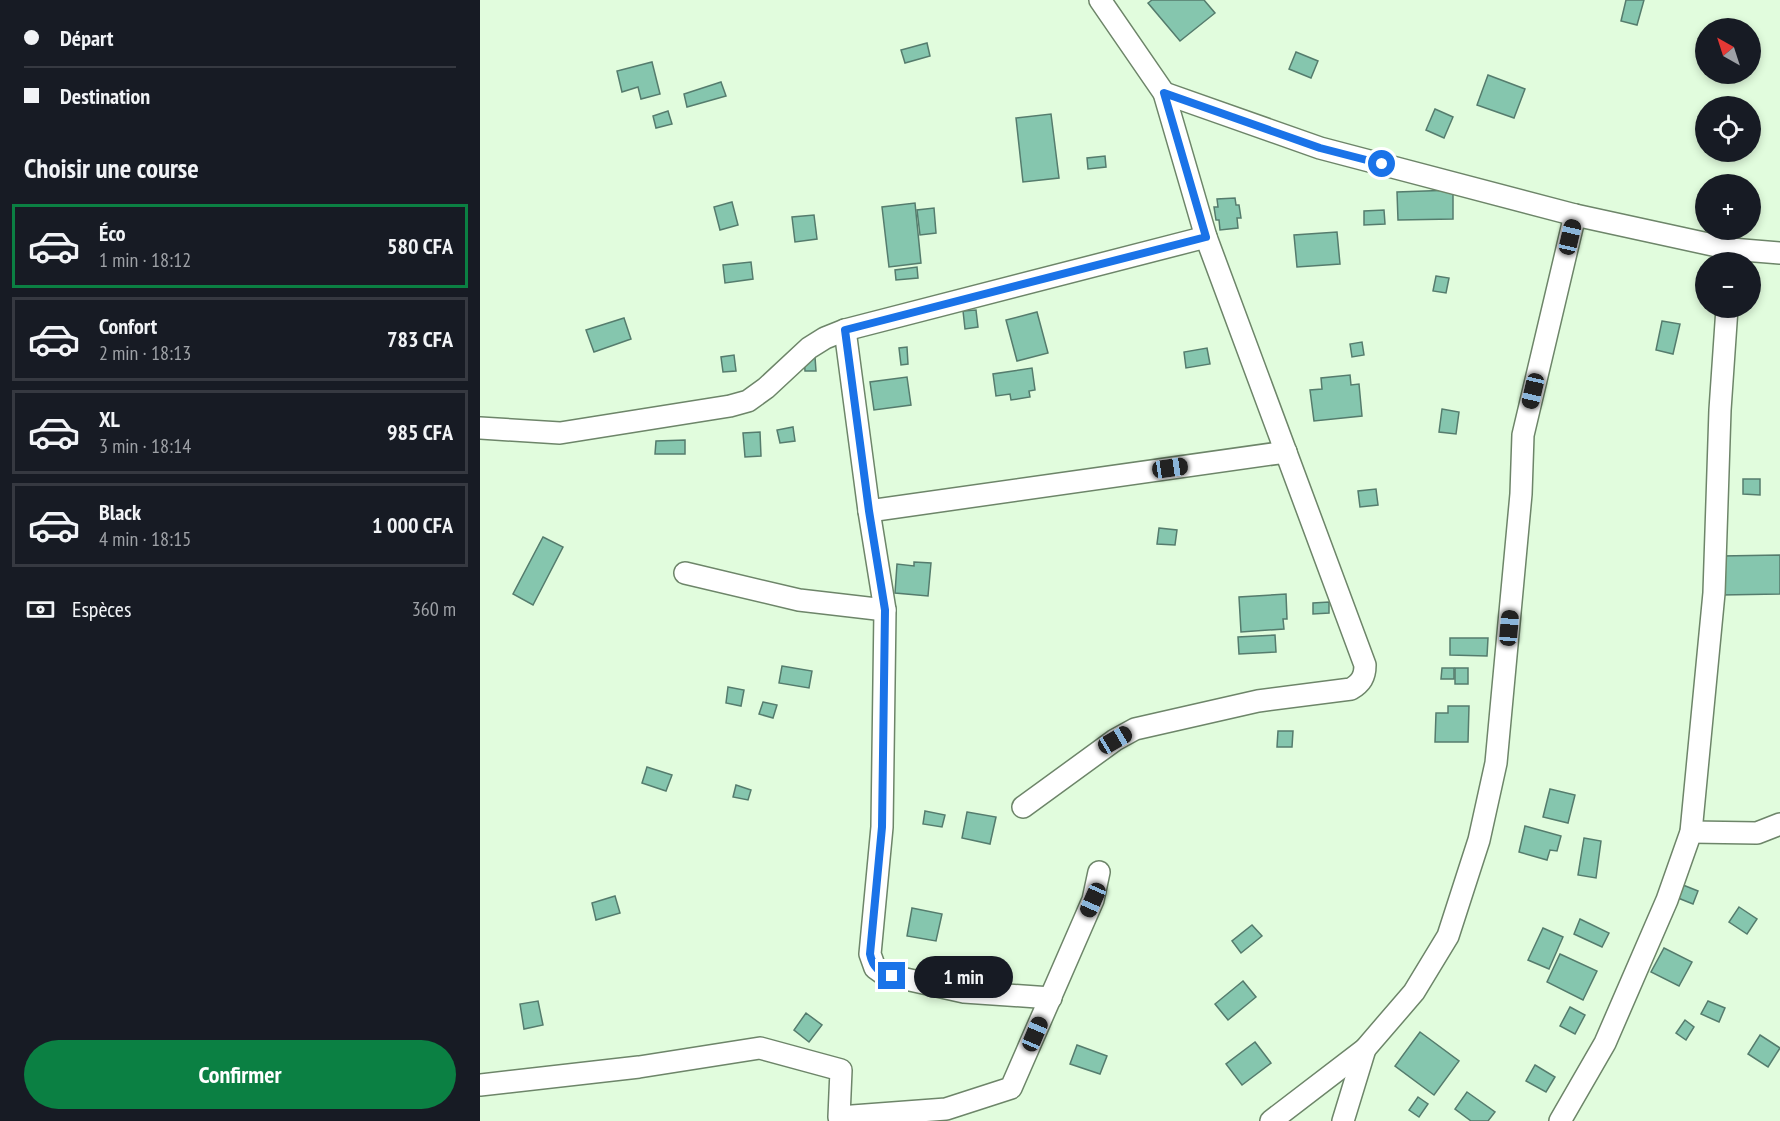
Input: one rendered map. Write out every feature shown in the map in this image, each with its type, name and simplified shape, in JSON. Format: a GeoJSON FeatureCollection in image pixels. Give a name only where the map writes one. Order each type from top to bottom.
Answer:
{"type":"FeatureCollection","features":[{"type":"Feature","properties":{"kind":"street"},"geometry":{"type":"LineString","coordinates":[[1023,807],[1115,740],[1135,729],[1258,701],[1351,689],[1359,684],[1365,675],[1365,666],[1206,237],[1164,93],[1100,0]]}},
{"type":"Feature","properties":{"kind":"street"},"geometry":{"type":"LineString","coordinates":[[1164,93],[1320,148],[1716,252]]}},
{"type":"Feature","properties":{"kind":"street"},"geometry":{"type":"LineString","coordinates":[[1271,1121],[1365,1049],[1414,992],[1448,936],[1479,840],[1496,763],[1521,494],[1523,435],[1575,215]]}},
{"type":"Feature","properties":{"kind":"street"},"geometry":{"type":"LineString","coordinates":[[480,428],[560,433],[730,406],[747,401],[766,388],[808,348],[845,330],[1206,237]]}},
{"type":"Feature","properties":{"kind":"street"},"geometry":{"type":"LineString","coordinates":[[1761,254],[1780,253]]}},
{"type":"Feature","properties":{"kind":"street"},"geometry":{"type":"LineString","coordinates":[[1560,1121],[1605,1043],[1667,900],[1691,832],[1714,592],[1720,410],[1726,318]]}},
{"type":"Feature","properties":{"kind":"street"},"geometry":{"type":"LineString","coordinates":[[845,330],[869,511],[885,610],[882,827],[870,954],[872,962],[882,973],[964,992],[1051,998]]}},
{"type":"Feature","properties":{"kind":"street"},"geometry":{"type":"LineString","coordinates":[[869,511],[1286,452]]}},
{"type":"Feature","properties":{"kind":"street"},"geometry":{"type":"LineString","coordinates":[[685,573],[799,600],[885,610]]}},
{"type":"Feature","properties":{"kind":"street"},"geometry":{"type":"LineString","coordinates":[[1691,832],[1757,834],[1780,824]]}},
{"type":"Feature","properties":{"kind":"street"},"geometry":{"type":"LineString","coordinates":[[480,1085],[639,1067],[760,1048],[841,1070],[839,1117],[946,1109],[1011,1088],[1093,900],[1099,872]]}},
{"type":"Feature","properties":{"kind":"street"},"geometry":{"type":"LineString","coordinates":[[1343,1121],[1365,1049]]}},
{"type":"Feature","properties":{"kind":"building"},"geometry":{"type":"Polygon","coordinates":[[[1152,0],[1204,0],[1215,13],[1180,41],[1148,3],[1152,0]]]}},
{"type":"Feature","properties":{"kind":"building"},"geometry":{"type":"Polygon","coordinates":[[[1626,0],[1644,0],[1637,25],[1621,21],[1626,0]]]}},
{"type":"Feature","properties":{"kind":"building"},"geometry":{"type":"Polygon","coordinates":[[[927,43],[930,56],[905,63],[901,50],[927,43]]]}},
{"type":"Feature","properties":{"kind":"building"},"geometry":{"type":"Polygon","coordinates":[[[1296,52],[1318,61],[1311,78],[1289,69],[1296,52]]]}},
{"type":"Feature","properties":{"kind":"building"},"geometry":{"type":"Polygon","coordinates":[[[652,62],[660,94],[641,99],[638,87],[622,92],[617,71],[652,62]]]}},
{"type":"Feature","properties":{"kind":"building"},"geometry":{"type":"Polygon","coordinates":[[[1488,75],[1525,89],[1514,118],[1477,105],[1488,75]]]}},
{"type":"Feature","properties":{"kind":"building"},"geometry":{"type":"Polygon","coordinates":[[[721,82],[726,96],[687,107],[684,94],[721,82]]]}},
{"type":"Feature","properties":{"kind":"building"},"geometry":{"type":"Polygon","coordinates":[[[1435,109],[1453,117],[1444,138],[1426,130],[1435,109]]]}},
{"type":"Feature","properties":{"kind":"building"},"geometry":{"type":"Polygon","coordinates":[[[668,111],[672,124],[656,128],[653,116],[668,111]]]}},
{"type":"Feature","properties":{"kind":"building"},"geometry":{"type":"Polygon","coordinates":[[[1051,114],[1059,178],[1023,182],[1016,118],[1051,114]]]}},
{"type":"Feature","properties":{"kind":"building"},"geometry":{"type":"Polygon","coordinates":[[[1105,156],[1106,167],[1088,169],[1087,158],[1105,156]]]}},
{"type":"Feature","properties":{"kind":"building"},"geometry":{"type":"Polygon","coordinates":[[[1453,190],[1453,219],[1398,220],[1397,192],[1453,190]]]}},
{"type":"Feature","properties":{"kind":"building"},"geometry":{"type":"Polygon","coordinates":[[[1235,198],[1236,205],[1239,205],[1241,218],[1237,218],[1238,228],[1220,230],[1214,207],[1218,207],[1217,199],[1235,198]]]}},
{"type":"Feature","properties":{"kind":"building"},"geometry":{"type":"Polygon","coordinates":[[[732,202],[738,225],[720,230],[714,207],[732,202]]]}},
{"type":"Feature","properties":{"kind":"building"},"geometry":{"type":"Polygon","coordinates":[[[915,203],[921,263],[889,267],[882,207],[915,203]]]}},
{"type":"Feature","properties":{"kind":"building"},"geometry":{"type":"Polygon","coordinates":[[[934,208],[936,233],[920,235],[917,210],[934,208]]]}},
{"type":"Feature","properties":{"kind":"building"},"geometry":{"type":"Polygon","coordinates":[[[1384,210],[1385,224],[1364,225],[1364,211],[1384,210]]]}},
{"type":"Feature","properties":{"kind":"building"},"geometry":{"type":"Polygon","coordinates":[[[814,215],[817,239],[795,242],[792,217],[814,215]]]}},
{"type":"Feature","properties":{"kind":"building"},"geometry":{"type":"Polygon","coordinates":[[[1337,232],[1340,264],[1297,267],[1294,235],[1337,232]]]}},
{"type":"Feature","properties":{"kind":"building"},"geometry":{"type":"Polygon","coordinates":[[[751,262],[753,279],[725,283],[723,265],[751,262]]]}},
{"type":"Feature","properties":{"kind":"building"},"geometry":{"type":"Polygon","coordinates":[[[917,267],[918,278],[896,280],[895,270],[917,267]]]}},
{"type":"Feature","properties":{"kind":"building"},"geometry":{"type":"Polygon","coordinates":[[[1436,276],[1449,278],[1446,293],[1433,291],[1436,276]]]}},
{"type":"Feature","properties":{"kind":"building"},"geometry":{"type":"Polygon","coordinates":[[[976,310],[978,327],[965,329],[963,311],[976,310]]]}},
{"type":"Feature","properties":{"kind":"building"},"geometry":{"type":"Polygon","coordinates":[[[1037,312],[1048,353],[1017,361],[1006,320],[1037,312]]]}},
{"type":"Feature","properties":{"kind":"building"},"geometry":{"type":"Polygon","coordinates":[[[624,318],[631,339],[594,352],[586,330],[624,318]]]}},
{"type":"Feature","properties":{"kind":"building"},"geometry":{"type":"Polygon","coordinates":[[[1662,321],[1680,324],[1673,354],[1656,350],[1662,321]]]}},
{"type":"Feature","properties":{"kind":"building"},"geometry":{"type":"Polygon","coordinates":[[[1362,342],[1364,355],[1352,357],[1350,344],[1362,342]]]}},
{"type":"Feature","properties":{"kind":"building"},"geometry":{"type":"Polygon","coordinates":[[[907,347],[908,364],[901,365],[899,348],[907,347]]]}},
{"type":"Feature","properties":{"kind":"building"},"geometry":{"type":"Polygon","coordinates":[[[1207,348],[1210,364],[1186,368],[1184,352],[1207,348]]]}},
{"type":"Feature","properties":{"kind":"building"},"geometry":{"type":"Polygon","coordinates":[[[734,355],[736,371],[723,372],[721,357],[734,355]]]}},
{"type":"Feature","properties":{"kind":"building"},"geometry":{"type":"Polygon","coordinates":[[[804,357],[815,357],[816,371],[805,371],[804,357]]]}},
{"type":"Feature","properties":{"kind":"building"},"geometry":{"type":"Polygon","coordinates":[[[1032,368],[1035,390],[1029,391],[1030,397],[1011,400],[1010,394],[996,396],[993,374],[1032,368]]]}},
{"type":"Feature","properties":{"kind":"building"},"geometry":{"type":"Polygon","coordinates":[[[1350,375],[1351,385],[1359,384],[1362,416],[1314,421],[1310,390],[1322,389],[1321,378],[1350,375]]]}},
{"type":"Feature","properties":{"kind":"building"},"geometry":{"type":"Polygon","coordinates":[[[907,377],[911,405],[874,410],[870,382],[907,377]]]}},
{"type":"Feature","properties":{"kind":"building"},"geometry":{"type":"Polygon","coordinates":[[[1442,409],[1459,412],[1456,434],[1439,432],[1442,409]]]}},
{"type":"Feature","properties":{"kind":"building"},"geometry":{"type":"Polygon","coordinates":[[[793,427],[795,441],[780,443],[777,430],[793,427]]]}},
{"type":"Feature","properties":{"kind":"building"},"geometry":{"type":"Polygon","coordinates":[[[760,432],[761,456],[745,457],[743,433],[760,432]]]}},
{"type":"Feature","properties":{"kind":"building"},"geometry":{"type":"Polygon","coordinates":[[[685,440],[685,454],[655,454],[656,441],[685,440]]]}},
{"type":"Feature","properties":{"kind":"building"},"geometry":{"type":"Polygon","coordinates":[[[1743,479],[1760,479],[1760,495],[1743,494],[1743,479]]]}},
{"type":"Feature","properties":{"kind":"building"},"geometry":{"type":"Polygon","coordinates":[[[1376,489],[1378,505],[1360,507],[1358,491],[1376,489]]]}},
{"type":"Feature","properties":{"kind":"building"},"geometry":{"type":"Polygon","coordinates":[[[1159,528],[1177,530],[1175,545],[1157,544],[1159,528]]]}},
{"type":"Feature","properties":{"kind":"building"},"geometry":{"type":"Polygon","coordinates":[[[543,537],[563,547],[533,605],[513,594],[543,537]]]}},
{"type":"Feature","properties":{"kind":"building"},"geometry":{"type":"Polygon","coordinates":[[[1780,555],[1780,594],[1721,595],[1721,556],[1780,555]]]}},
{"type":"Feature","properties":{"kind":"building"},"geometry":{"type":"Polygon","coordinates":[[[914,562],[931,563],[928,596],[895,593],[897,564],[914,566],[914,562]]]}},
{"type":"Feature","properties":{"kind":"building"},"geometry":{"type":"Polygon","coordinates":[[[1286,594],[1287,619],[1283,619],[1284,629],[1241,632],[1239,597],[1286,594]]]}},
{"type":"Feature","properties":{"kind":"building"},"geometry":{"type":"Polygon","coordinates":[[[1329,602],[1329,613],[1313,614],[1313,603],[1329,602]]]}},
{"type":"Feature","properties":{"kind":"building"},"geometry":{"type":"Polygon","coordinates":[[[1275,635],[1276,652],[1239,654],[1238,637],[1275,635]]]}},
{"type":"Feature","properties":{"kind":"building"},"geometry":{"type":"Polygon","coordinates":[[[1450,638],[1488,638],[1487,656],[1450,655],[1450,638]]]}},
{"type":"Feature","properties":{"kind":"building"},"geometry":{"type":"Polygon","coordinates":[[[782,666],[812,671],[809,688],[779,683],[782,666]]]}},
{"type":"Feature","properties":{"kind":"building"},"geometry":{"type":"Polygon","coordinates":[[[1442,668],[1454,668],[1454,679],[1441,679],[1442,668]]]}},
{"type":"Feature","properties":{"kind":"building"},"geometry":{"type":"Polygon","coordinates":[[[1455,668],[1468,668],[1468,684],[1455,684],[1455,668]]]}},
{"type":"Feature","properties":{"kind":"building"},"geometry":{"type":"Polygon","coordinates":[[[728,687],[744,690],[741,706],[726,703],[728,687]]]}},
{"type":"Feature","properties":{"kind":"building"},"geometry":{"type":"Polygon","coordinates":[[[763,702],[777,705],[773,718],[759,714],[763,702]]]}},
{"type":"Feature","properties":{"kind":"building"},"geometry":{"type":"Polygon","coordinates":[[[1448,706],[1469,706],[1468,742],[1435,742],[1436,713],[1448,713],[1448,706]]]}},
{"type":"Feature","properties":{"kind":"building"},"geometry":{"type":"Polygon","coordinates":[[[1278,731],[1293,731],[1292,747],[1277,747],[1278,731]]]}},
{"type":"Feature","properties":{"kind":"building"},"geometry":{"type":"Polygon","coordinates":[[[647,767],[672,775],[666,791],[642,783],[647,767]]]}},
{"type":"Feature","properties":{"kind":"building"},"geometry":{"type":"Polygon","coordinates":[[[736,785],[751,790],[748,800],[733,797],[736,785]]]}},
{"type":"Feature","properties":{"kind":"building"},"geometry":{"type":"Polygon","coordinates":[[[1550,789],[1575,795],[1568,823],[1543,817],[1550,789]]]}},
{"type":"Feature","properties":{"kind":"building"},"geometry":{"type":"Polygon","coordinates":[[[925,811],[945,815],[942,827],[923,824],[925,811]]]}},
{"type":"Feature","properties":{"kind":"building"},"geometry":{"type":"Polygon","coordinates":[[[967,812],[996,817],[990,844],[962,838],[967,812]]]}},
{"type":"Feature","properties":{"kind":"building"},"geometry":{"type":"Polygon","coordinates":[[[1525,826],[1561,836],[1557,851],[1550,850],[1547,860],[1519,852],[1525,826]]]}},
{"type":"Feature","properties":{"kind":"building"},"geometry":{"type":"Polygon","coordinates":[[[1584,838],[1601,841],[1596,878],[1578,875],[1584,838]]]}},
{"type":"Feature","properties":{"kind":"building"},"geometry":{"type":"Polygon","coordinates":[[[1678,883],[1698,891],[1693,904],[1673,896],[1678,883]]]}},
{"type":"Feature","properties":{"kind":"building"},"geometry":{"type":"Polygon","coordinates":[[[615,896],[620,913],[596,920],[592,903],[615,896]]]}},
{"type":"Feature","properties":{"kind":"building"},"geometry":{"type":"Polygon","coordinates":[[[1739,907],[1757,919],[1747,934],[1729,922],[1739,907]]]}},
{"type":"Feature","properties":{"kind":"building"},"geometry":{"type":"Polygon","coordinates":[[[912,908],[942,914],[936,941],[907,936],[912,908]]]}},
{"type":"Feature","properties":{"kind":"building"},"geometry":{"type":"Polygon","coordinates":[[[1580,919],[1609,933],[1602,947],[1574,934],[1580,919]]]}},
{"type":"Feature","properties":{"kind":"building"},"geometry":{"type":"Polygon","coordinates":[[[1252,925],[1262,936],[1241,953],[1232,941],[1252,925]]]}},
{"type":"Feature","properties":{"kind":"building"},"geometry":{"type":"Polygon","coordinates":[[[1543,928],[1563,937],[1549,969],[1528,960],[1543,928]]]}},
{"type":"Feature","properties":{"kind":"building"},"geometry":{"type":"Polygon","coordinates":[[[1664,948],[1692,962],[1679,986],[1651,972],[1664,948]]]}},
{"type":"Feature","properties":{"kind":"building"},"geometry":{"type":"Polygon","coordinates":[[[1560,954],[1597,971],[1583,1000],[1547,982],[1560,954]]]}},
{"type":"Feature","properties":{"kind":"building"},"geometry":{"type":"Polygon","coordinates":[[[1243,981],[1256,997],[1228,1020],[1215,1004],[1243,981]]]}},
{"type":"Feature","properties":{"kind":"building"},"geometry":{"type":"Polygon","coordinates":[[[538,1001],[543,1025],[524,1029],[520,1004],[538,1001]]]}},
{"type":"Feature","properties":{"kind":"building"},"geometry":{"type":"Polygon","coordinates":[[[1708,1001],[1725,1008],[1719,1022],[1701,1014],[1708,1001]]]}},
{"type":"Feature","properties":{"kind":"building"},"geometry":{"type":"Polygon","coordinates":[[[1570,1007],[1585,1015],[1575,1034],[1560,1026],[1570,1007]]]}},
{"type":"Feature","properties":{"kind":"building"},"geometry":{"type":"Polygon","coordinates":[[[806,1013],[822,1025],[809,1042],[794,1030],[806,1013]]]}},
{"type":"Feature","properties":{"kind":"building"},"geometry":{"type":"Polygon","coordinates":[[[1685,1020],[1694,1027],[1686,1040],[1676,1033],[1685,1020]]]}},
{"type":"Feature","properties":{"kind":"building"},"geometry":{"type":"Polygon","coordinates":[[[1420,1032],[1459,1061],[1434,1095],[1395,1066],[1420,1032]]]}},
{"type":"Feature","properties":{"kind":"building"},"geometry":{"type":"Polygon","coordinates":[[[1760,1035],[1780,1048],[1768,1067],[1748,1054],[1760,1035]]]}},
{"type":"Feature","properties":{"kind":"building"},"geometry":{"type":"Polygon","coordinates":[[[1255,1042],[1271,1063],[1242,1085],[1226,1064],[1255,1042]]]}},
{"type":"Feature","properties":{"kind":"building"},"geometry":{"type":"Polygon","coordinates":[[[1077,1045],[1107,1056],[1100,1074],[1070,1064],[1077,1045]]]}},
{"type":"Feature","properties":{"kind":"building"},"geometry":{"type":"Polygon","coordinates":[[[1535,1065],[1555,1077],[1546,1092],[1526,1081],[1535,1065]]]}},
{"type":"Feature","properties":{"kind":"building"},"geometry":{"type":"Polygon","coordinates":[[[1467,1092],[1495,1112],[1488,1121],[1471,1121],[1455,1109],[1467,1092]]]}},
{"type":"Feature","properties":{"kind":"building"},"geometry":{"type":"Polygon","coordinates":[[[1418,1097],[1428,1104],[1419,1117],[1409,1110],[1418,1097]]]}},
{"type":"Feature","properties":{"kind":"route"},"geometry":{"type":"LineString","coordinates":[[892,976],[875,968],[870,954],[882,827],[885,610],[869,511],[845,330],[1206,237],[1164,93],[1320,148],[1382,164]]}}]}
